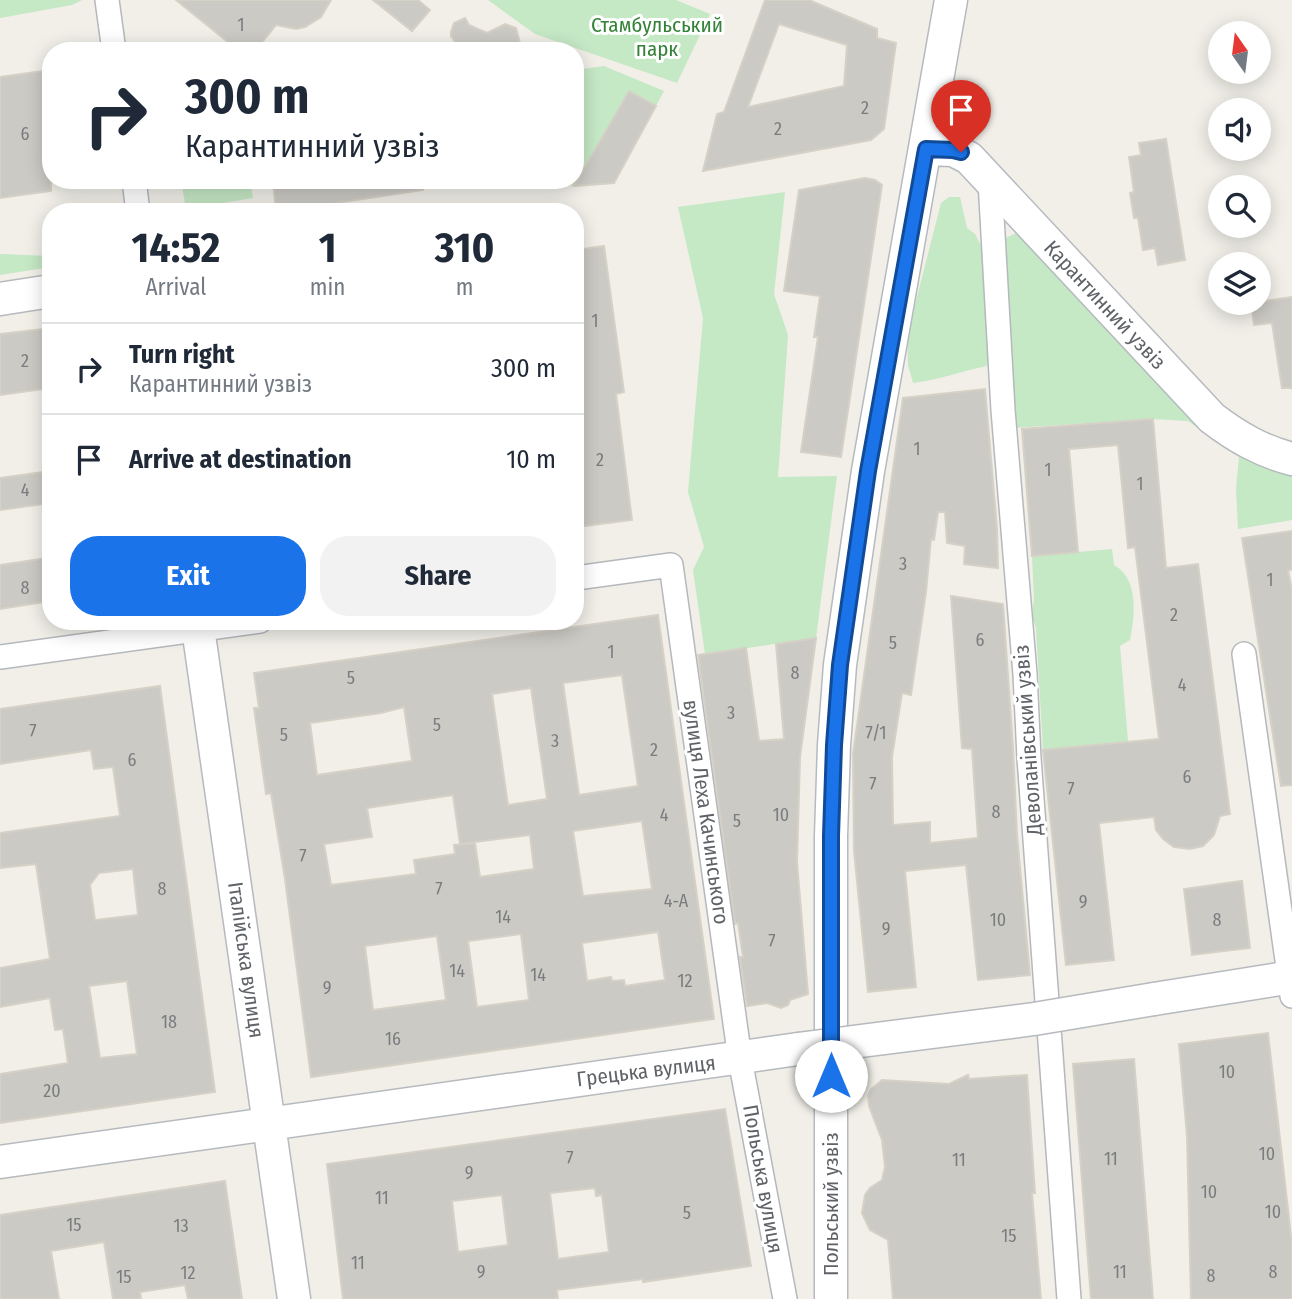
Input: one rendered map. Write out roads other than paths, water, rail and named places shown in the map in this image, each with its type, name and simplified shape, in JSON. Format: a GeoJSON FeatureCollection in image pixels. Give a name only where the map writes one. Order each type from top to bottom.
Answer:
{"type":"FeatureCollection","features":[{"type":"Feature","properties":{"kind":"street"},"geometry":{"type":"LineString","coordinates":[[107,0],[113,42]]}},
{"type":"Feature","properties":{"kind":"street","name":"Польський узвіз"},"geometry":{"type":"LineString","coordinates":[[831,1299],[831,836],[840,665],[868,471],[951,0]]}},
{"type":"Feature","properties":{"kind":"street","name":"Карантинний узвіз"},"geometry":{"type":"LineString","coordinates":[[926,149],[961,152],[1212,418],[1249,443],[1267,452],[1292,459]]}},
{"type":"Feature","properties":{"kind":"street","name":"Деволанівський узвіз"},"geometry":{"type":"LineString","coordinates":[[990,181],[1003,410],[1025,674],[1069,1299]]}},
{"type":"Feature","properties":{"kind":"street"},"geometry":{"type":"LineString","coordinates":[[0,299],[42,292]]}},
{"type":"Feature","properties":{"kind":"street","name":"вулиця Леха Качинського"},"geometry":{"type":"LineString","coordinates":[[584,577],[671,565],[740,1059]]}},
{"type":"Feature","properties":{"kind":"street"},"geometry":{"type":"LineString","coordinates":[[0,657],[172,630]]}},
{"type":"Feature","properties":{"kind":"street","name":"Італійська вулиця"},"geometry":{"type":"LineString","coordinates":[[198,630],[294,1299]]}},
{"type":"Feature","properties":{"kind":"street"},"geometry":{"type":"LineString","coordinates":[[1244,654],[1291,984]]}},
{"type":"Feature","properties":{"kind":"street","name":"Грецька вулиця"},"geometry":{"type":"LineString","coordinates":[[0,1162],[268,1122],[1034,1019],[1154,999],[1291,984]]}},
{"type":"Feature","properties":{"kind":"street","name":"Польська вулиця"},"geometry":{"type":"LineString","coordinates":[[740,1059],[785,1299]]}},
{"type":"Feature","properties":{"kind":"park label","name":"Стамбульський парк"},"geometry":{"type":"Point","coordinates":[657,37]}}]}
